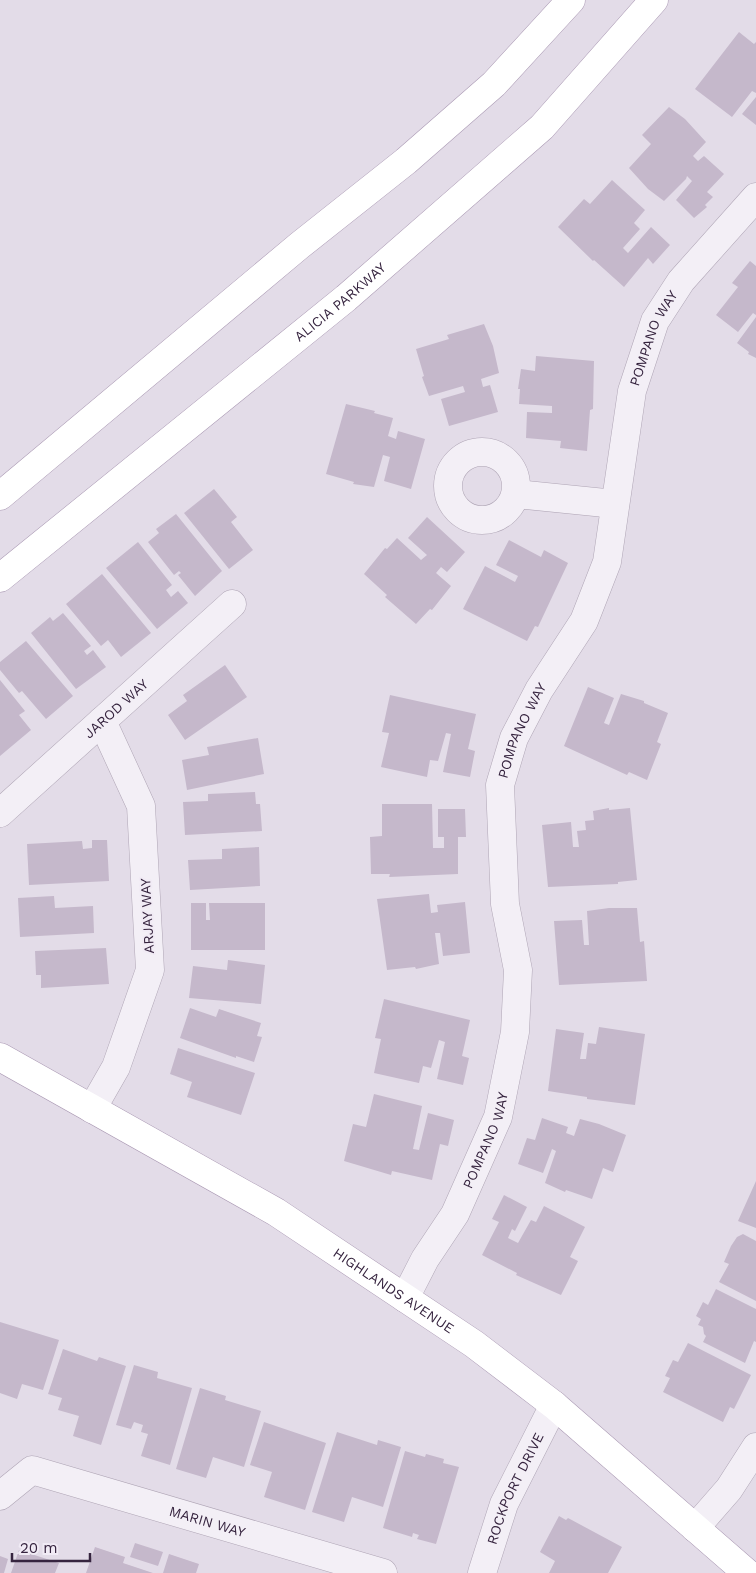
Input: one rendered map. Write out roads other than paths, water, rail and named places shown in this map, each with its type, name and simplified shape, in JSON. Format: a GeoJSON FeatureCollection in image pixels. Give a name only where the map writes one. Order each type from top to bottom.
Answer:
{"type":"FeatureCollection","features":[{"type":"Feature","properties":{"kind":"main road"},"geometry":{"type":"LineString","coordinates":[[0,496],[300,245],[406,161],[494,84],[571,0]]}},
{"type":"Feature","properties":{"kind":"main road","name":"ALICIA PARKWAY"},"geometry":{"type":"LineString","coordinates":[[0,578],[346,298],[542,127],[654,0]]}},
{"type":"Feature","properties":{"kind":"main road","name":"HIGHLANDS AVENUE"},"geometry":{"type":"LineString","coordinates":[[1,1055],[92,1109],[276,1212],[474,1344],[554,1405],[747,1573]]}},
{"type":"Feature","properties":{"kind":"street","name":"POMPANO WAY"},"geometry":{"type":"LineString","coordinates":[[404,1298],[425,1260],[455,1214],[498,1117],[515,1032],[518,970],[505,904],[500,785],[514,738],[539,690],[584,621],[607,562],[632,391],[656,321],[681,280],[756,197]]}},
{"type":"Feature","properties":{"kind":"street"},"geometry":{"type":"LineString","coordinates":[[516,494],[615,504]]}},
{"type":"Feature","properties":{"kind":"street","name":"JAROD WAY"},"geometry":{"type":"LineString","coordinates":[[0,813],[232,604]]}},
{"type":"Feature","properties":{"kind":"street","name":"ARJAY WAY"},"geometry":{"type":"LineString","coordinates":[[92,1109],[116,1067],[150,970],[141,806],[102,721]]}},
{"type":"Feature","properties":{"kind":"street","name":"ROCKPORT DRIVE"},"geometry":{"type":"LineString","coordinates":[[482,1573],[504,1504],[554,1405]]}},
{"type":"Feature","properties":{"kind":"street"},"geometry":{"type":"LineString","coordinates":[[696,1528],[729,1489],[756,1446]]}},
{"type":"Feature","properties":{"kind":"street","name":"MARIN WAY"},"geometry":{"type":"LineString","coordinates":[[0,1496],[32,1470],[383,1573]]}}]}
